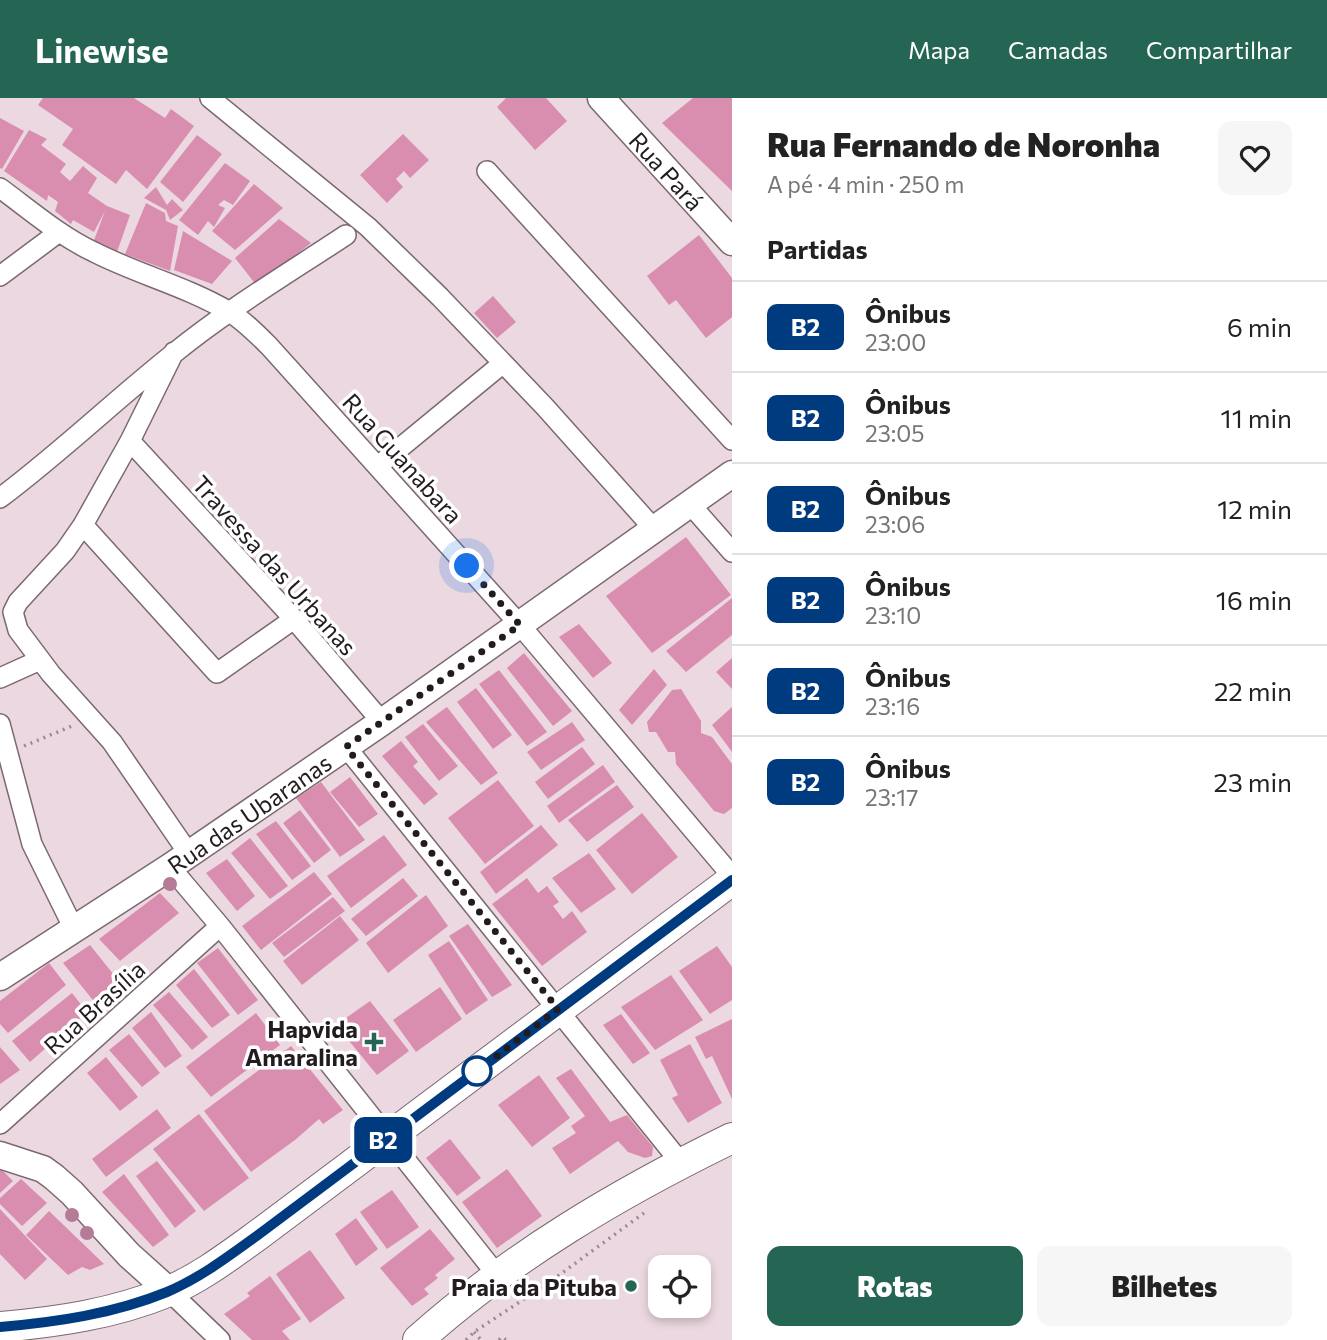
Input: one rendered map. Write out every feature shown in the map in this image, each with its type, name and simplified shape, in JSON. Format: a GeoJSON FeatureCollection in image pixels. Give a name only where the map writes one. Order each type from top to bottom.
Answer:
{"type":"FeatureCollection","features":[{"type":"Feature","properties":{"kind":"main road"},"geometry":{"type":"LineString","coordinates":[[0,1327],[68,1320],[107,1312],[169,1291],[226,1258],[732,878]]}},
{"type":"Feature","properties":{"kind":"main road"},"geometry":{"type":"LineString","coordinates":[[418,1340],[497,1275],[577,1221],[732,1138]]}},
{"type":"Feature","properties":{"kind":"street"},"geometry":{"type":"LineString","coordinates":[[210,98],[368,227],[440,297],[581,446],[654,529]]}},
{"type":"Feature","properties":{"kind":"street","name":"Rua Pará"},"geometry":{"type":"LineString","coordinates":[[601,98],[732,242]]}},
{"type":"Feature","properties":{"kind":"street"},"geometry":{"type":"LineString","coordinates":[[487,171],[732,440]]}},
{"type":"Feature","properties":{"kind":"street","name":"Rua Guanabara"},"geometry":{"type":"LineString","coordinates":[[0,188],[59,232],[92,251],[229,311],[269,346],[520,625],[732,878]]}},
{"type":"Feature","properties":{"kind":"street"},"geometry":{"type":"LineString","coordinates":[[0,276],[59,232]]}},
{"type":"Feature","properties":{"kind":"street"},"geometry":{"type":"LineString","coordinates":[[0,498],[47,462],[174,352],[229,311],[346,235]]}},
{"type":"Feature","properties":{"kind":"street"},"geometry":{"type":"LineString","coordinates":[[174,352],[130,441],[83,525],[65,551],[18,602],[13,612],[18,630],[40,660],[112,742],[220,926],[497,1275]]}},
{"type":"Feature","properties":{"kind":"street"},"geometry":{"type":"LineString","coordinates":[[378,466],[502,364]]}},
{"type":"Feature","properties":{"kind":"street","name":"Travessa das Urbanas"},"geometry":{"type":"LineString","coordinates":[[130,441],[293,619],[382,722]]}},
{"type":"Feature","properties":{"kind":"street","name":"Rua das Ubaranas"},"geometry":{"type":"LineString","coordinates":[[0,977],[346,747],[732,474]]}},
{"type":"Feature","properties":{"kind":"street"},"geometry":{"type":"LineString","coordinates":[[690,504],[732,552]]}},
{"type":"Feature","properties":{"kind":"street"},"geometry":{"type":"LineString","coordinates":[[83,525],[217,673],[293,619]]}},
{"type":"Feature","properties":{"kind":"street"},"geometry":{"type":"LineString","coordinates":[[0,678],[40,660]]}},
{"type":"Feature","properties":{"kind":"street"},"geometry":{"type":"LineString","coordinates":[[0,724],[33,844],[73,928]]}},
{"type":"Feature","properties":{"kind":"street"},"geometry":{"type":"LineString","coordinates":[[346,747],[681,1163]]}},
{"type":"Feature","properties":{"kind":"street","name":"Rua Brasília"},"geometry":{"type":"LineString","coordinates":[[0,1124],[220,926]]}},
{"type":"Feature","properties":{"kind":"street"},"geometry":{"type":"LineString","coordinates":[[0,1155],[43,1169],[54,1177],[130,1255],[220,1339]]}},
{"type":"Feature","properties":{"kind":"path"},"geometry":{"type":"LineString","coordinates":[[8,753],[90,718]]}},
{"type":"Feature","properties":{"kind":"path"},"geometry":{"type":"LineString","coordinates":[[466,1340],[649,1210]]}},
{"type":"Feature","properties":{"kind":"path"},"geometry":{"type":"LineString","coordinates":[[474,1332],[481,1340]]}},
{"type":"Feature","properties":{"kind":"path"},"geometry":{"type":"LineString","coordinates":[[499,1340],[502,1337],[506,1340]]}},
{"type":"Feature","properties":{"kind":"building"},"geometry":{"type":"Polygon","coordinates":[[[43,98],[134,98],[165,118],[171,109],[194,126],[147,189],[126,170],[116,184],[62,145],[73,129],[38,105],[43,98]]]}},
{"type":"Feature","properties":{"kind":"building"},"geometry":{"type":"Polygon","coordinates":[[[506,98],[546,98],[567,121],[535,150],[497,107],[506,98]]]}},
{"type":"Feature","properties":{"kind":"building"},"geometry":{"type":"Polygon","coordinates":[[[693,98],[732,98],[732,191],[662,123],[693,98]]]}},
{"type":"Feature","properties":{"kind":"building"},"geometry":{"type":"Polygon","coordinates":[[[0,118],[24,131],[2,169],[0,168],[0,118]]]}},
{"type":"Feature","properties":{"kind":"building"},"geometry":{"type":"Polygon","coordinates":[[[29,130],[47,139],[41,145],[66,164],[60,172],[70,181],[83,166],[97,178],[88,193],[107,206],[130,215],[117,252],[93,243],[105,211],[94,232],[73,220],[71,224],[55,211],[58,202],[48,195],[47,201],[4,171],[29,130]]]}},
{"type":"Feature","properties":{"kind":"building"},"geometry":{"type":"Polygon","coordinates":[[[403,134],[429,160],[410,178],[404,171],[396,179],[403,187],[387,203],[360,175],[403,134]]]}},
{"type":"Feature","properties":{"kind":"building"},"geometry":{"type":"Polygon","coordinates":[[[197,135],[222,154],[183,202],[160,182],[197,135]]]}},
{"type":"Feature","properties":{"kind":"building"},"geometry":{"type":"Polygon","coordinates":[[[225,163],[250,181],[233,205],[224,200],[218,205],[225,208],[214,227],[208,221],[198,235],[179,220],[225,163]]]}},
{"type":"Feature","properties":{"kind":"building"},"geometry":{"type":"Polygon","coordinates":[[[254,184],[283,208],[235,250],[212,231],[254,184]]]}},
{"type":"Feature","properties":{"kind":"building"},"geometry":{"type":"Polygon","coordinates":[[[156,187],[167,205],[172,199],[183,210],[170,220],[166,210],[144,198],[156,187]]]}},
{"type":"Feature","properties":{"kind":"building"},"geometry":{"type":"Polygon","coordinates":[[[146,203],[165,213],[166,221],[178,226],[170,271],[125,254],[146,203]]]}},
{"type":"Feature","properties":{"kind":"building"},"geometry":{"type":"Polygon","coordinates":[[[279,219],[311,243],[257,286],[235,258],[279,219]]]}},
{"type":"Feature","properties":{"kind":"building"},"geometry":{"type":"Polygon","coordinates":[[[183,231],[232,261],[212,284],[174,270],[183,231]]]}},
{"type":"Feature","properties":{"kind":"building"},"geometry":{"type":"Polygon","coordinates":[[[699,235],[732,278],[732,317],[706,338],[676,300],[669,305],[647,276],[699,235]]]}},
{"type":"Feature","properties":{"kind":"building"},"geometry":{"type":"Polygon","coordinates":[[[493,296],[516,322],[497,338],[474,313],[493,296]]]}},
{"type":"Feature","properties":{"kind":"building"},"geometry":{"type":"Polygon","coordinates":[[[686,537],[731,595],[652,653],[606,596],[686,537]]]}},
{"type":"Feature","properties":{"kind":"building"},"geometry":{"type":"Polygon","coordinates":[[[732,598],[732,635],[686,672],[666,651],[732,598]]]}},
{"type":"Feature","properties":{"kind":"building"},"geometry":{"type":"Polygon","coordinates":[[[579,624],[612,663],[593,678],[559,637],[579,624]]]}},
{"type":"Feature","properties":{"kind":"building"},"geometry":{"type":"Polygon","coordinates":[[[524,653],[572,711],[553,726],[507,668],[524,653]]]}},
{"type":"Feature","properties":{"kind":"building"},"geometry":{"type":"Polygon","coordinates":[[[732,658],[732,689],[716,672],[732,658]]]}},
{"type":"Feature","properties":{"kind":"building"},"geometry":{"type":"Polygon","coordinates":[[[654,669],[667,685],[632,725],[619,710],[654,669]]]}},
{"type":"Feature","properties":{"kind":"building"},"geometry":{"type":"Polygon","coordinates":[[[499,670],[547,732],[527,746],[479,684],[499,670]]]}},
{"type":"Feature","properties":{"kind":"building"},"geometry":{"type":"Polygon","coordinates":[[[476,688],[512,735],[493,749],[457,702],[476,688]]]}},
{"type":"Feature","properties":{"kind":"building"},"geometry":{"type":"Polygon","coordinates":[[[681,689],[701,721],[701,733],[712,737],[732,764],[732,808],[724,814],[714,811],[676,764],[675,752],[668,752],[656,732],[649,732],[647,722],[672,690],[681,689]]]}},
{"type":"Feature","properties":{"kind":"building"},"geometry":{"type":"Polygon","coordinates":[[[447,707],[498,773],[481,785],[426,722],[447,707]]]}},
{"type":"Feature","properties":{"kind":"building"},"geometry":{"type":"Polygon","coordinates":[[[732,707],[732,752],[712,725],[732,707]]]}},
{"type":"Feature","properties":{"kind":"building"},"geometry":{"type":"Polygon","coordinates":[[[572,722],[585,740],[541,770],[527,752],[572,722]]]}},
{"type":"Feature","properties":{"kind":"building"},"geometry":{"type":"Polygon","coordinates":[[[423,724],[458,766],[439,781],[405,737],[423,724]]]}},
{"type":"Feature","properties":{"kind":"building"},"geometry":{"type":"Polygon","coordinates":[[[401,741],[418,762],[413,766],[438,794],[424,805],[382,756],[401,741]]]}},
{"type":"Feature","properties":{"kind":"building"},"geometry":{"type":"Polygon","coordinates":[[[582,747],[595,764],[548,799],[535,782],[582,747]]]}},
{"type":"Feature","properties":{"kind":"building"},"geometry":{"type":"Polygon","coordinates":[[[603,765],[615,782],[559,823],[547,806],[603,765]]]}},
{"type":"Feature","properties":{"kind":"building"},"geometry":{"type":"Polygon","coordinates":[[[350,777],[378,814],[359,827],[330,792],[350,777]]]}},
{"type":"Feature","properties":{"kind":"building"},"geometry":{"type":"Polygon","coordinates":[[[498,780],[534,826],[485,864],[448,818],[498,780]]]}},
{"type":"Feature","properties":{"kind":"building"},"geometry":{"type":"Polygon","coordinates":[[[321,782],[365,840],[340,857],[296,798],[321,782]]]}},
{"type":"Feature","properties":{"kind":"building"},"geometry":{"type":"Polygon","coordinates":[[[617,785],[634,807],[587,842],[568,820],[617,785]]]}},
{"type":"Feature","properties":{"kind":"building"},"geometry":{"type":"Polygon","coordinates":[[[300,810],[331,850],[314,863],[283,823],[300,810]]]}},
{"type":"Feature","properties":{"kind":"building"},"geometry":{"type":"Polygon","coordinates":[[[642,813],[678,857],[632,894],[596,850],[642,813]]]}},
{"type":"Feature","properties":{"kind":"building"},"geometry":{"type":"Polygon","coordinates":[[[276,821],[311,866],[292,880],[256,834],[276,821]]]}},
{"type":"Feature","properties":{"kind":"building"},"geometry":{"type":"Polygon","coordinates":[[[541,825],[558,845],[496,894],[480,872],[541,825]]]}},
{"type":"Feature","properties":{"kind":"building"},"geometry":{"type":"Polygon","coordinates":[[[384,835],[407,865],[351,908],[327,876],[384,835]]]}},
{"type":"Feature","properties":{"kind":"building"},"geometry":{"type":"Polygon","coordinates":[[[250,838],[288,886],[270,899],[231,853],[250,838]]]}},
{"type":"Feature","properties":{"kind":"building"},"geometry":{"type":"Polygon","coordinates":[[[589,853],[616,889],[581,913],[552,878],[589,853]]]}},
{"type":"Feature","properties":{"kind":"building"},"geometry":{"type":"Polygon","coordinates":[[[227,859],[255,896],[237,911],[206,873],[227,859]]]}},
{"type":"Feature","properties":{"kind":"building"},"geometry":{"type":"Polygon","coordinates":[[[314,872],[332,894],[261,950],[242,926],[314,872]]]}},
{"type":"Feature","properties":{"kind":"building"},"geometry":{"type":"Polygon","coordinates":[[[403,878],[418,896],[366,936],[351,919],[403,878]]]}},
{"type":"Feature","properties":{"kind":"building"},"geometry":{"type":"Polygon","coordinates":[[[527,878],[538,893],[547,886],[559,902],[553,906],[563,919],[572,911],[587,932],[542,966],[492,904],[527,878]]]}},
{"type":"Feature","properties":{"kind":"building"},"geometry":{"type":"Polygon","coordinates":[[[160,893],[179,913],[120,961],[99,939],[160,893]]]}},
{"type":"Feature","properties":{"kind":"building"},"geometry":{"type":"Polygon","coordinates":[[[426,895],[448,926],[388,973],[366,943],[426,895]]]}},
{"type":"Feature","properties":{"kind":"building"},"geometry":{"type":"Polygon","coordinates":[[[333,897],[345,911],[284,957],[272,943],[333,897]]]}},
{"type":"Feature","properties":{"kind":"building"},"geometry":{"type":"Polygon","coordinates":[[[340,916],[359,940],[302,985],[283,961],[340,916]]]}},
{"type":"Feature","properties":{"kind":"building"},"geometry":{"type":"Polygon","coordinates":[[[468,924],[512,985],[492,997],[449,936],[468,924]]]}},
{"type":"Feature","properties":{"kind":"building"},"geometry":{"type":"Polygon","coordinates":[[[449,941],[488,1000],[466,1015],[428,955],[449,941]]]}},
{"type":"Feature","properties":{"kind":"building"},"geometry":{"type":"Polygon","coordinates":[[[90,945],[122,985],[96,1004],[63,963],[90,945]]]}},
{"type":"Feature","properties":{"kind":"building"},"geometry":{"type":"Polygon","coordinates":[[[717,946],[732,967],[732,1000],[710,1014],[679,971],[717,946]]]}},
{"type":"Feature","properties":{"kind":"building"},"geometry":{"type":"Polygon","coordinates":[[[218,948],[258,1000],[238,1015],[197,963],[218,948]]]}},
{"type":"Feature","properties":{"kind":"building"},"geometry":{"type":"Polygon","coordinates":[[[49,963],[66,985],[8,1033],[0,1024],[0,1001],[49,963]]]}},
{"type":"Feature","properties":{"kind":"building"},"geometry":{"type":"Polygon","coordinates":[[[194,969],[230,1015],[212,1028],[176,985],[194,969]]]}},
{"type":"Feature","properties":{"kind":"building"},"geometry":{"type":"Polygon","coordinates":[[[671,975],[703,1020],[655,1050],[621,1007],[671,975]]]}},
{"type":"Feature","properties":{"kind":"building"},"geometry":{"type":"Polygon","coordinates":[[[440,987],[462,1019],[416,1052],[393,1020],[440,987]]]}},
{"type":"Feature","properties":{"kind":"building"},"geometry":{"type":"Polygon","coordinates":[[[169,992],[208,1037],[192,1050],[153,1005],[169,992]]]}},
{"type":"Feature","properties":{"kind":"building"},"geometry":{"type":"Polygon","coordinates":[[[72,993],[87,1012],[30,1062],[12,1041],[72,993]]]}},
{"type":"Feature","properties":{"kind":"building"},"geometry":{"type":"Polygon","coordinates":[[[370,1001],[409,1051],[377,1075],[336,1025],[370,1001]]]}},
{"type":"Feature","properties":{"kind":"building"},"geometry":{"type":"Polygon","coordinates":[[[151,1012],[182,1056],[165,1068],[132,1028],[151,1012]]]}},
{"type":"Feature","properties":{"kind":"building"},"geometry":{"type":"Polygon","coordinates":[[[256,1013],[280,1045],[211,1097],[186,1067],[256,1013]]]}},
{"type":"Feature","properties":{"kind":"building"},"geometry":{"type":"Polygon","coordinates":[[[621,1014],[650,1053],[633,1064],[603,1025],[621,1014]]]}},
{"type":"Feature","properties":{"kind":"building"},"geometry":{"type":"Polygon","coordinates":[[[732,1019],[732,1099],[712,1056],[706,1059],[695,1037],[732,1019]]]}},
{"type":"Feature","properties":{"kind":"building"},"geometry":{"type":"Polygon","coordinates":[[[129,1034],[160,1073],[142,1087],[109,1050],[129,1034]]]}},
{"type":"Feature","properties":{"kind":"building"},"geometry":{"type":"Polygon","coordinates":[[[690,1044],[722,1103],[688,1123],[672,1098],[678,1095],[660,1060],[690,1044]]]}},
{"type":"Feature","properties":{"kind":"building"},"geometry":{"type":"Polygon","coordinates":[[[291,1046],[343,1110],[323,1124],[319,1119],[251,1172],[204,1111],[291,1046]]]}},
{"type":"Feature","properties":{"kind":"building"},"geometry":{"type":"Polygon","coordinates":[[[0,1047],[20,1070],[0,1084],[0,1047]]]}},
{"type":"Feature","properties":{"kind":"building"},"geometry":{"type":"Polygon","coordinates":[[[106,1057],[138,1097],[120,1111],[87,1073],[106,1057]]]}},
{"type":"Feature","properties":{"kind":"building"},"geometry":{"type":"Polygon","coordinates":[[[571,1069],[610,1122],[627,1115],[653,1147],[652,1156],[645,1158],[628,1152],[618,1141],[570,1174],[552,1148],[576,1133],[571,1126],[585,1116],[556,1078],[571,1069]]]}},
{"type":"Feature","properties":{"kind":"building"},"geometry":{"type":"Polygon","coordinates":[[[539,1075],[570,1118],[532,1147],[498,1105],[539,1075]]]}},
{"type":"Feature","properties":{"kind":"building"},"geometry":{"type":"Polygon","coordinates":[[[157,1109],[171,1128],[106,1177],[92,1159],[157,1109]]]}},
{"type":"Feature","properties":{"kind":"building"},"geometry":{"type":"Polygon","coordinates":[[[199,1114],[249,1178],[204,1211],[153,1149],[199,1114]]]}},
{"type":"Feature","properties":{"kind":"building"},"geometry":{"type":"Polygon","coordinates":[[[450,1139],[481,1178],[457,1196],[426,1158],[450,1139]]]}},
{"type":"Feature","properties":{"kind":"building"},"geometry":{"type":"Polygon","coordinates":[[[157,1161],[196,1211],[175,1228],[136,1176],[157,1161]]]}},
{"type":"Feature","properties":{"kind":"building"},"geometry":{"type":"Polygon","coordinates":[[[0,1168],[13,1181],[0,1193],[0,1168]]]}},
{"type":"Feature","properties":{"kind":"building"},"geometry":{"type":"Polygon","coordinates":[[[507,1169],[542,1216],[497,1248],[462,1202],[507,1169]]]}},
{"type":"Feature","properties":{"kind":"building"},"geometry":{"type":"Polygon","coordinates":[[[124,1174],[169,1235],[153,1247],[102,1192],[124,1174]]]}},
{"type":"Feature","properties":{"kind":"building"},"geometry":{"type":"Polygon","coordinates":[[[21,1179],[47,1203],[22,1226],[0,1204],[0,1198],[21,1179]]]}},
{"type":"Feature","properties":{"kind":"building"},"geometry":{"type":"Polygon","coordinates":[[[392,1190],[419,1227],[387,1249],[360,1212],[392,1190]]]}},
{"type":"Feature","properties":{"kind":"building"},"geometry":{"type":"Polygon","coordinates":[[[0,1209],[47,1259],[25,1280],[0,1254],[0,1209]]]}},
{"type":"Feature","properties":{"kind":"building"},"geometry":{"type":"Polygon","coordinates":[[[49,1211],[104,1264],[90,1270],[82,1267],[68,1275],[26,1235],[49,1211]]]}},
{"type":"Feature","properties":{"kind":"building"},"geometry":{"type":"Polygon","coordinates":[[[356,1218],[378,1249],[356,1266],[335,1234],[356,1218]]]}},
{"type":"Feature","properties":{"kind":"building"},"geometry":{"type":"Polygon","coordinates":[[[430,1229],[455,1259],[435,1275],[438,1278],[424,1289],[429,1294],[412,1306],[380,1268],[430,1229]]]}},
{"type":"Feature","properties":{"kind":"building"},"geometry":{"type":"Polygon","coordinates":[[[310,1250],[345,1298],[310,1323],[276,1274],[310,1250]]]}},
{"type":"Feature","properties":{"kind":"building"},"geometry":{"type":"Polygon","coordinates":[[[270,1276],[301,1319],[282,1331],[290,1340],[252,1340],[224,1314],[250,1296],[247,1293],[270,1276]]]}},
{"type":"Feature","properties":{"kind":"bus line","name":"B2"},"geometry":{"type":"LineString","coordinates":[[0,1327],[68,1320],[107,1312],[169,1291],[197,1277],[258,1235],[732,880]]}},
{"type":"Feature","properties":{"kind":"place","name":"Hapvida Amaralina"},"geometry":{"type":"Point","coordinates":[374,1042]}},
{"type":"Feature","properties":{"kind":"place","name":"Praia da Pituba"},"geometry":{"type":"Point","coordinates":[631,1286]}},
{"type":"Feature","properties":{"kind":"route"},"geometry":{"type":"LineString","coordinates":[[467,566],[520,625],[346,747],[558,1009],[477,1071]]}}]}
